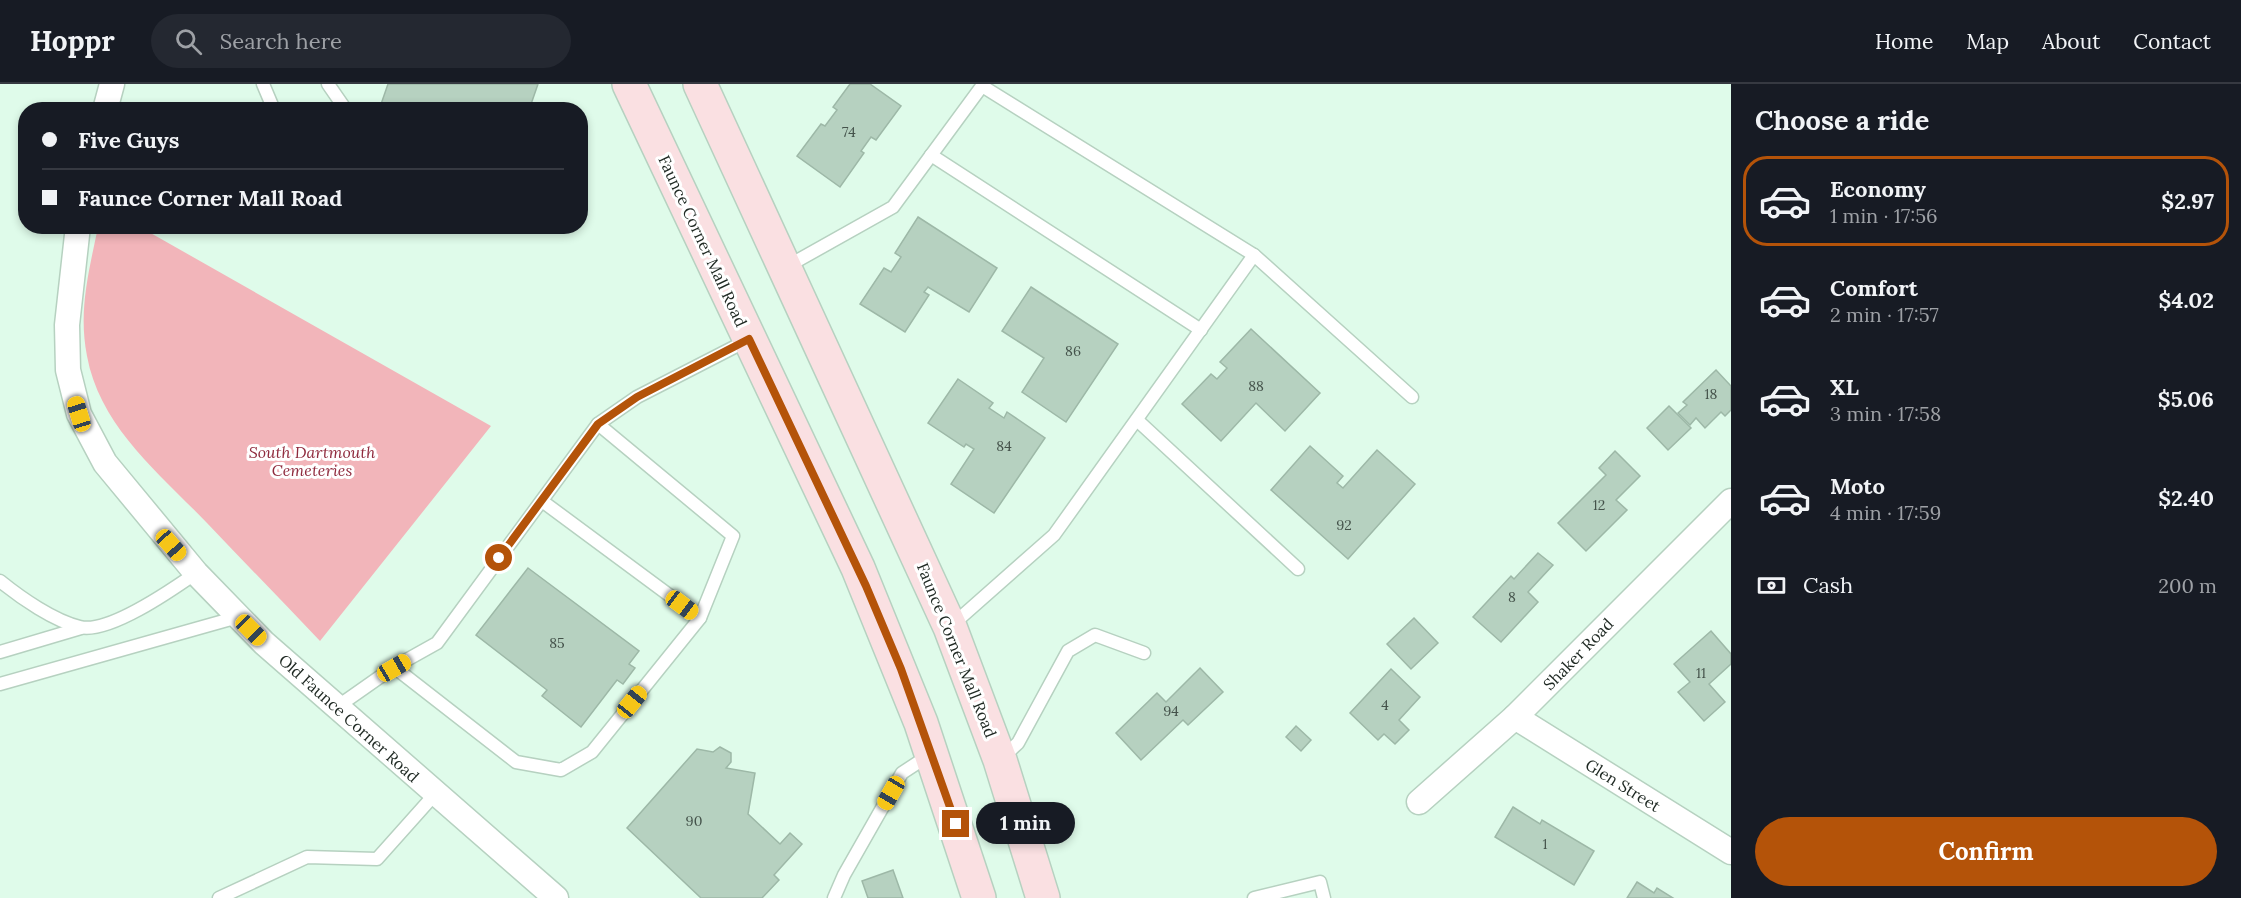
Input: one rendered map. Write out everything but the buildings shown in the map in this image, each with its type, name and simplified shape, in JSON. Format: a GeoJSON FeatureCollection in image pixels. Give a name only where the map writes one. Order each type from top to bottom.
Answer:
{"type":"FeatureCollection","features":[{"type":"Feature","properties":{"kind":"main road","name":"Faunce Corner Mall Road"},"geometry":{"type":"LineString","coordinates":[[629,84],[858,568],[901,669],[932,754],[979,898]]}},
{"type":"Feature","properties":{"kind":"main road","name":"Faunce Corner Mall Road"},"geometry":{"type":"LineString","coordinates":[[700,84],[950,627],[1000,760],[1043,898]]}},
{"type":"Feature","properties":{"kind":"street"},"geometry":{"type":"LineString","coordinates":[[107,102],[112,84]]}},
{"type":"Feature","properties":{"kind":"street","name":"Old Faunce Corner Road"},"geometry":{"type":"LineString","coordinates":[[77,234],[69,295],[66,345],[68,370],[79,414],[105,464],[196,573],[238,617],[435,794],[556,898]]}},
{"type":"Feature","properties":{"kind":"street","name":"Shaker Road"},"geometry":{"type":"LineString","coordinates":[[1419,802],[1515,717],[1731,501]]}},
{"type":"Feature","properties":{"kind":"street","name":"Glen Street"},"geometry":{"type":"LineString","coordinates":[[1515,717],[1731,852]]}},
{"type":"Feature","properties":{"kind":"lane"},"geometry":{"type":"LineString","coordinates":[[263,84],[271,102]]}},
{"type":"Feature","properties":{"kind":"lane"},"geometry":{"type":"LineString","coordinates":[[328,84],[340,102]]}},
{"type":"Feature","properties":{"kind":"lane"},"geometry":{"type":"LineString","coordinates":[[785,267],[893,207],[982,86],[1254,255],[1412,397]]}},
{"type":"Feature","properties":{"kind":"lane"},"geometry":{"type":"LineString","coordinates":[[931,155],[1201,330]]}},
{"type":"Feature","properties":{"kind":"lane"},"geometry":{"type":"LineString","coordinates":[[950,627],[1054,535],[1254,255]]}},
{"type":"Feature","properties":{"kind":"lane"},"geometry":{"type":"LineString","coordinates":[[337,707],[394,668],[437,643],[598,424],[637,397],[749,339]]}},
{"type":"Feature","properties":{"kind":"lane"},"geometry":{"type":"LineString","coordinates":[[1137,420],[1298,569]]}},
{"type":"Feature","properties":{"kind":"lane"},"geometry":{"type":"LineString","coordinates":[[394,668],[516,762],[561,770],[592,752],[700,618],[734,536],[598,424]]}},
{"type":"Feature","properties":{"kind":"lane"},"geometry":{"type":"LineString","coordinates":[[542,501],[700,618]]}},
{"type":"Feature","properties":{"kind":"lane"},"geometry":{"type":"LineString","coordinates":[[0,652],[119,619],[146,606],[196,573]]}},
{"type":"Feature","properties":{"kind":"lane"},"geometry":{"type":"LineString","coordinates":[[0,581],[30,603],[81,628]]}},
{"type":"Feature","properties":{"kind":"lane"},"geometry":{"type":"LineString","coordinates":[[0,684],[238,617]]}},
{"type":"Feature","properties":{"kind":"lane"},"geometry":{"type":"LineString","coordinates":[[1000,760],[1018,742],[1068,651],[1095,635],[1144,653]]}},
{"type":"Feature","properties":{"kind":"lane"},"geometry":{"type":"LineString","coordinates":[[834,898],[844,875],[902,773],[932,754]]}},
{"type":"Feature","properties":{"kind":"lane"},"geometry":{"type":"LineString","coordinates":[[219,898],[307,856],[377,859],[435,794]]}},
{"type":"Feature","properties":{"kind":"lane"},"geometry":{"type":"LineString","coordinates":[[1254,898],[1320,882],[1324,898]]}},
{"type":"Feature","properties":{"kind":"green space","name":"South Dartmouth Cemeteries"},"geometry":{"type":"Polygon","coordinates":[[[96,234],[152,234],[491,426],[320,641],[134,448],[118,427],[94,382],[87,356],[84,307],[96,234]]]}},
{"type":"Feature","properties":{"kind":"route"},"geometry":{"type":"LineString","coordinates":[[499,558],[598,424],[637,397],[749,339],[866,586],[901,669],[956,824]]}}]}
